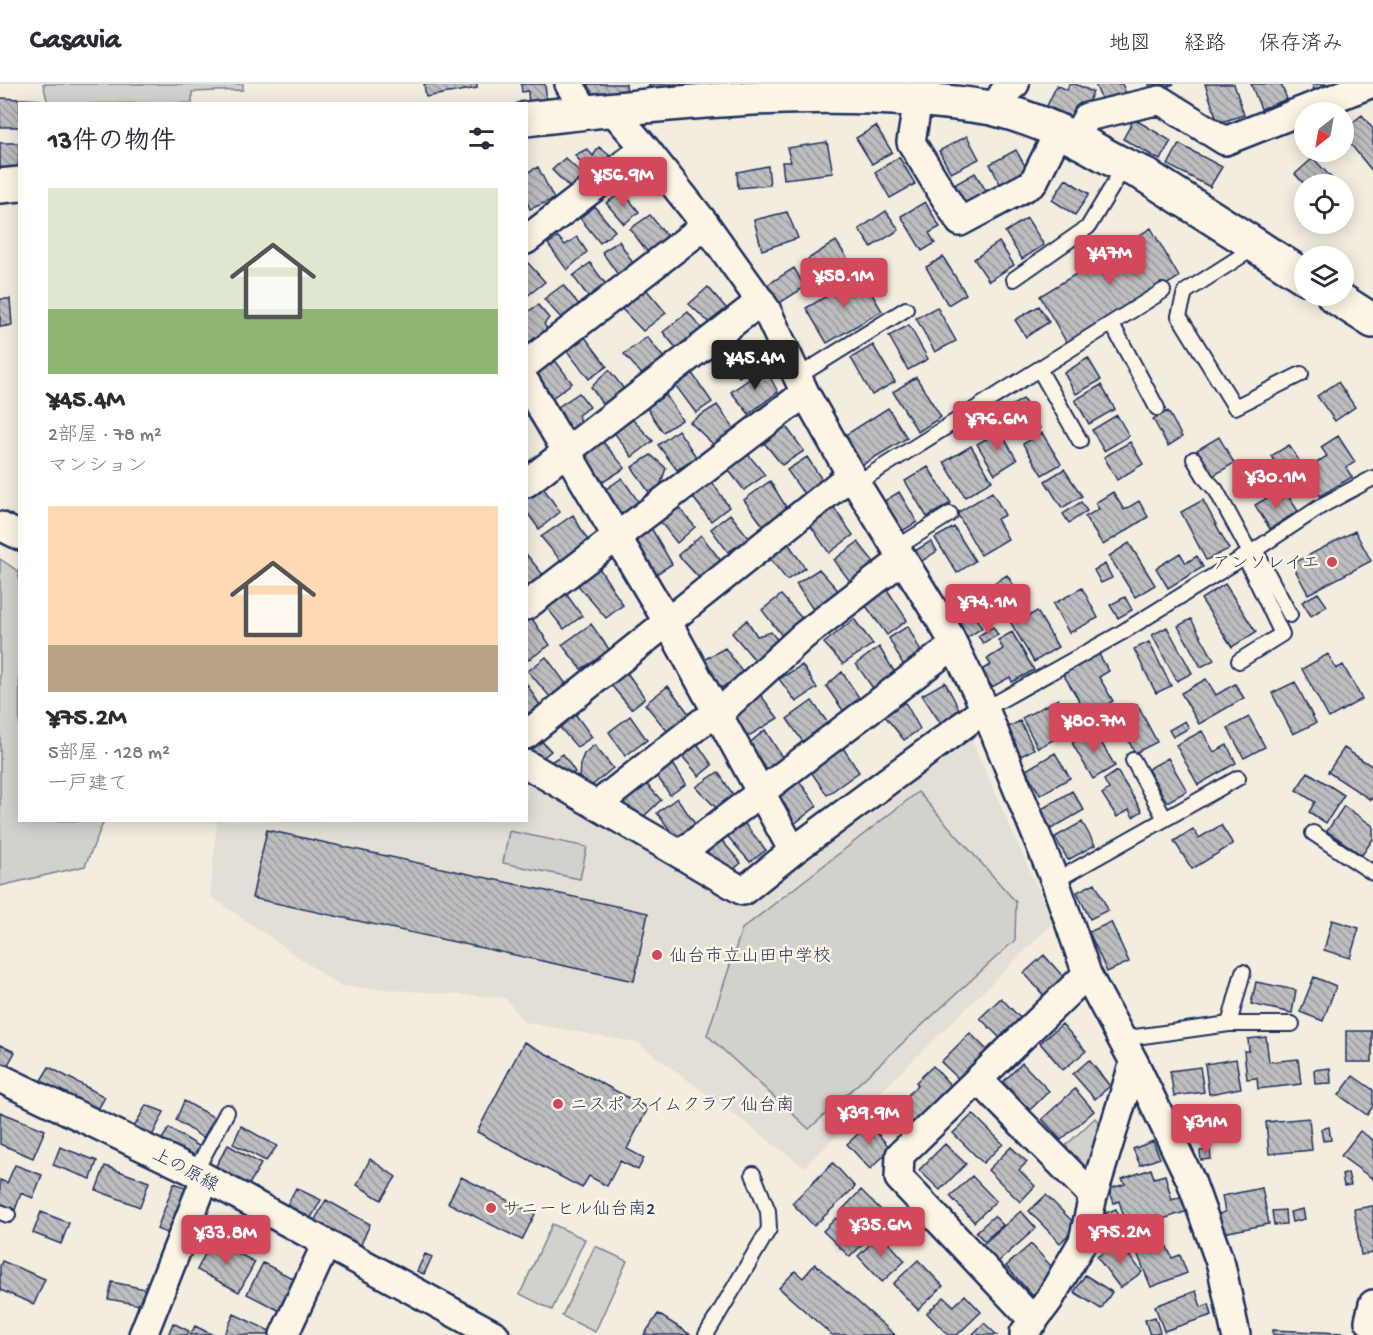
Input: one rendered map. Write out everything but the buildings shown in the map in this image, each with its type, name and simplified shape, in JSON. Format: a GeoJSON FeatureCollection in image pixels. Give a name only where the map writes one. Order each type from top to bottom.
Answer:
{"type":"FeatureCollection","features":[{"type":"Feature","properties":{"kind":"street"},"geometry":{"type":"LineString","coordinates":[[569,84],[645,148],[706,225],[761,301],[801,385],[854,479],[954,645],[985,709],[1054,881],[1087,974],[1134,1062],[1191,1181],[1221,1265],[1236,1335]]}},
{"type":"Feature","properties":{"kind":"street"},"geometry":{"type":"LineString","coordinates":[[993,108],[1004,92],[1015,84]]}},
{"type":"Feature","properties":{"kind":"street"},"geometry":{"type":"LineString","coordinates":[[937,91],[911,142],[960,222],[1033,183],[1067,135],[1087,117],[1160,100],[1225,141],[1370,84]]}},
{"type":"Feature","properties":{"kind":"street"},"geometry":{"type":"LineString","coordinates":[[528,119],[745,92],[819,87],[937,91],[993,108],[1067,135],[1124,166],[1142,173],[1294,270]]}},
{"type":"Feature","properties":{"kind":"street"},"geometry":{"type":"LineString","coordinates":[[528,238],[645,148]]}},
{"type":"Feature","properties":{"kind":"street"},"geometry":{"type":"LineString","coordinates":[[0,186],[18,184]]}},
{"type":"Feature","properties":{"kind":"street"},"geometry":{"type":"LineString","coordinates":[[528,362],[706,225]]}},
{"type":"Feature","properties":{"kind":"street"},"geometry":{"type":"LineString","coordinates":[[528,481],[761,301]]}},
{"type":"Feature","properties":{"kind":"street"},"geometry":{"type":"LineString","coordinates":[[1350,306],[1373,321]]}},
{"type":"Feature","properties":{"kind":"street"},"geometry":{"type":"LineString","coordinates":[[528,604],[801,385]]}},
{"type":"Feature","properties":{"kind":"street"},"geometry":{"type":"LineString","coordinates":[[528,386],[668,623],[793,851]]}},
{"type":"Feature","properties":{"kind":"street"},"geometry":{"type":"LineString","coordinates":[[528,733],[854,479]]}},
{"type":"Feature","properties":{"kind":"street"},"geometry":{"type":"LineString","coordinates":[[0,526],[18,535]]}},
{"type":"Feature","properties":{"kind":"street"},"geometry":{"type":"LineString","coordinates":[[597,805],[701,723],[718,714],[899,553]]}},
{"type":"Feature","properties":{"kind":"street"},"geometry":{"type":"LineString","coordinates":[[680,854],[954,645]]}},
{"type":"Feature","properties":{"kind":"street"},"geometry":{"type":"LineString","coordinates":[[528,765],[743,891],[793,851],[985,709]]}},
{"type":"Feature","properties":{"kind":"street"},"geometry":{"type":"LineString","coordinates":[[1087,974],[900,1155],[898,1178],[1029,1328],[1083,1241],[1134,1062]]}},
{"type":"Feature","properties":{"kind":"street","name":"上の原線"},"geometry":{"type":"LineString","coordinates":[[0,1078],[200,1176],[495,1335]]}},
{"type":"Feature","properties":{"kind":"street"},"geometry":{"type":"LineString","coordinates":[[979,1080],[1094,1196]]}},
{"type":"Feature","properties":{"kind":"street"},"geometry":{"type":"LineString","coordinates":[[144,1335],[200,1176]]}},
{"type":"Feature","properties":{"kind":"street"},"geometry":{"type":"LineString","coordinates":[[284,1335],[326,1244]]}},
{"type":"Feature","properties":{"kind":"street"},"geometry":{"type":"LineString","coordinates":[[1373,1304],[1369,1321],[1373,1324]]}},
{"type":"Feature","properties":{"kind":"lane"},"geometry":{"type":"LineString","coordinates":[[1014,279],[1088,227],[1124,166]]}},
{"type":"Feature","properties":{"kind":"lane"},"geometry":{"type":"LineString","coordinates":[[1257,246],[1185,292],[1179,316],[1235,407],[1302,374]]}},
{"type":"Feature","properties":{"kind":"lane"},"geometry":{"type":"LineString","coordinates":[[854,479],[1039,369],[1163,291]]}},
{"type":"Feature","properties":{"kind":"lane"},"geometry":{"type":"LineString","coordinates":[[801,385],[906,309]]}},
{"type":"Feature","properties":{"kind":"lane"},"geometry":{"type":"LineString","coordinates":[[1112,324],[1157,408]]}},
{"type":"Feature","properties":{"kind":"lane"},"geometry":{"type":"LineString","coordinates":[[1039,369],[1080,441]]}},
{"type":"Feature","properties":{"kind":"lane"},"geometry":{"type":"LineString","coordinates":[[1194,459],[1290,615]]}},
{"type":"Feature","properties":{"kind":"lane"},"geometry":{"type":"LineString","coordinates":[[985,709],[1121,633],[1323,505],[1373,478]]}},
{"type":"Feature","properties":{"kind":"lane"},"geometry":{"type":"LineString","coordinates":[[899,553],[950,514]]}},
{"type":"Feature","properties":{"kind":"lane"},"geometry":{"type":"LineString","coordinates":[[1239,661],[1282,634],[1250,553]]}},
{"type":"Feature","properties":{"kind":"lane"},"geometry":{"type":"LineString","coordinates":[[1133,760],[1165,819]]}},
{"type":"Feature","properties":{"kind":"lane"},"geometry":{"type":"LineString","coordinates":[[1054,881],[1238,778]]}},
{"type":"Feature","properties":{"kind":"lane"},"geometry":{"type":"LineString","coordinates":[[1313,833],[1373,873]]}},
{"type":"Feature","properties":{"kind":"lane"},"geometry":{"type":"LineString","coordinates":[[1229,1024],[1244,972]]}},
{"type":"Feature","properties":{"kind":"lane"},"geometry":{"type":"LineString","coordinates":[[1121,1039],[1229,1024],[1292,1024]]}},
{"type":"Feature","properties":{"kind":"lane"},"geometry":{"type":"LineString","coordinates":[[200,1176],[227,1112]]}},
{"type":"Feature","properties":{"kind":"lane"},"geometry":{"type":"LineString","coordinates":[[706,1335],[769,1228],[768,1211],[753,1174]]}},
{"type":"Feature","properties":{"kind":"shaded area"},"geometry":{"type":"Polygon","coordinates":[[[43,84],[243,84],[243,90],[192,92],[192,102],[48,102],[43,84]]]}},
{"type":"Feature","properties":{"kind":"shaded area"},"geometry":{"type":"Polygon","coordinates":[[[0,559],[18,571],[18,822],[104,822],[85,866],[0,886],[0,559]]]}},
{"type":"Feature","properties":{"kind":"shaded area","name":"仙台市立山田中学校"},"geometry":{"type":"Polygon","coordinates":[[[968,732],[1053,923],[804,1167],[638,1043],[524,1022],[505,998],[340,986],[210,896],[217,822],[528,822],[528,772],[748,902],[968,732]]]}},
{"type":"Feature","properties":{"kind":"shaded area"},"geometry":{"type":"Polygon","coordinates":[[[918,792],[1016,902],[1015,940],[809,1129],[707,1035],[742,929],[918,792]]]}},
{"type":"Feature","properties":{"kind":"shaded area"},"geometry":{"type":"Polygon","coordinates":[[[509,831],[587,847],[580,879],[503,863],[509,831]]]}},
{"type":"Feature","properties":{"kind":"shaded area"},"geometry":{"type":"Polygon","coordinates":[[[1095,1118],[1105,1131],[1087,1174],[1062,1149],[1095,1118]]]}},
{"type":"Feature","properties":{"kind":"shaded area"},"geometry":{"type":"Polygon","coordinates":[[[552,1224],[585,1239],[552,1310],[520,1294],[552,1224]]]}},
{"type":"Feature","properties":{"kind":"shaded area"},"geometry":{"type":"Polygon","coordinates":[[[595,1246],[627,1261],[595,1332],[562,1316],[595,1246]]]}},
{"type":"Feature","properties":{"kind":"place","name":"アンソレイエ"},"geometry":{"type":"Point","coordinates":[1332,562]}},
{"type":"Feature","properties":{"kind":"place","name":"仙台市立山田中学校"},"geometry":{"type":"Point","coordinates":[657,955]}},
{"type":"Feature","properties":{"kind":"place","name":"ニスポ スイムクラブ 仙台南"},"geometry":{"type":"Point","coordinates":[558,1104]}},
{"type":"Feature","properties":{"kind":"place","name":"サニーヒル仙台南2"},"geometry":{"type":"Point","coordinates":[491,1208]}}]}
